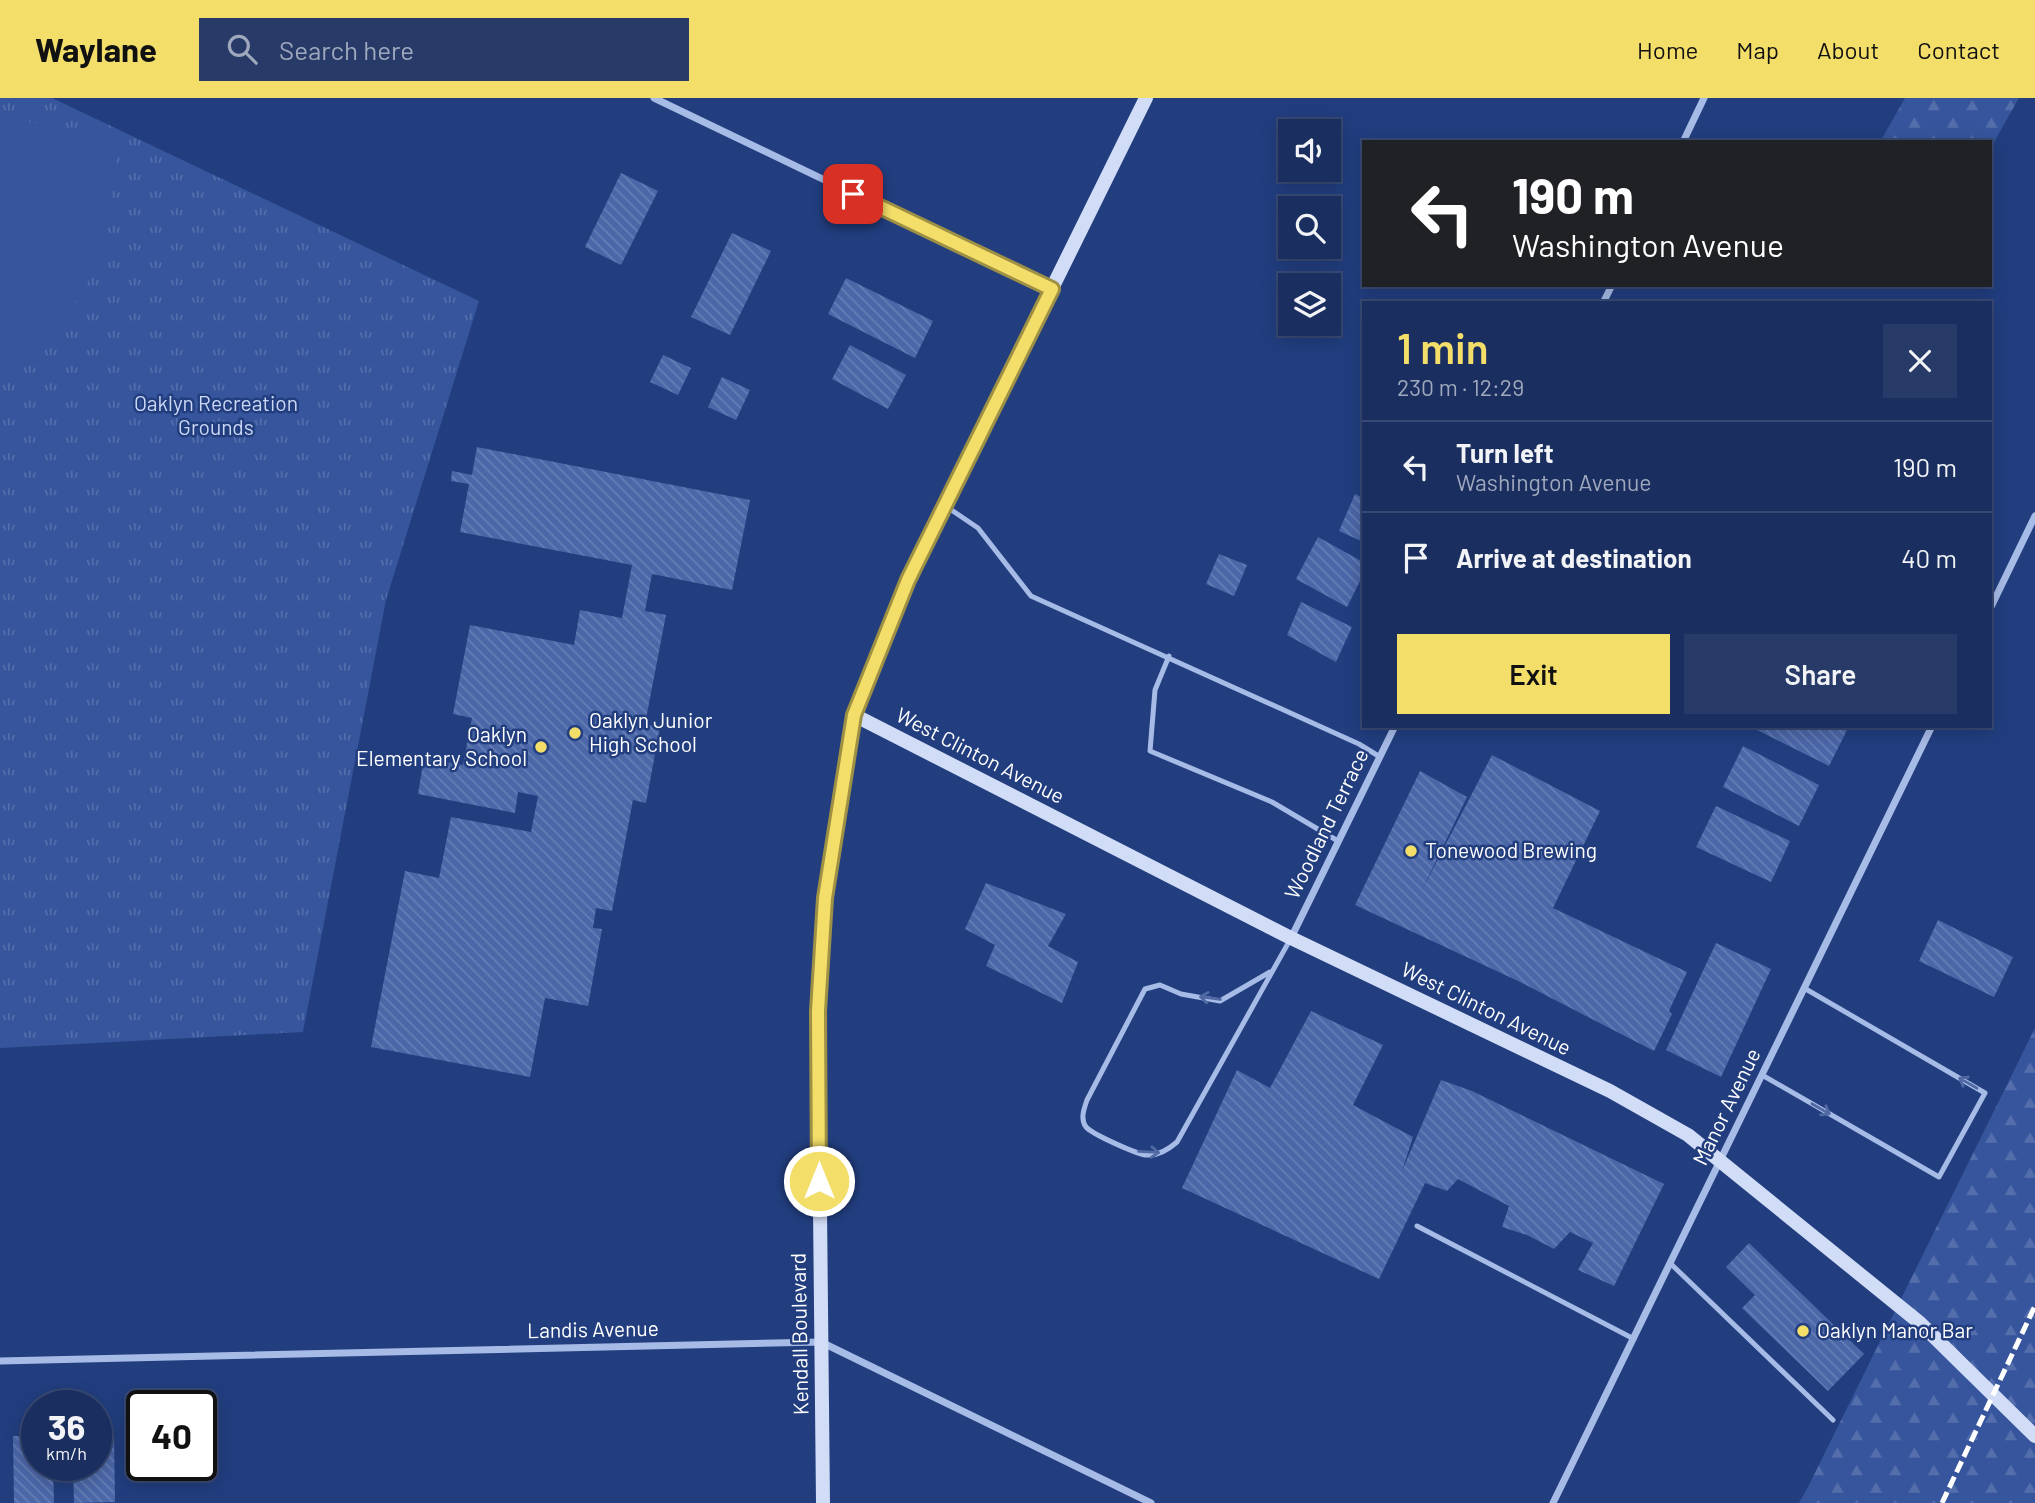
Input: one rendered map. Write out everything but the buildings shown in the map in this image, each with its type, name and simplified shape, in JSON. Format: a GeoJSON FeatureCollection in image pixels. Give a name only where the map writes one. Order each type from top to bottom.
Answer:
{"type":"FeatureCollection","features":[{"type":"Feature","properties":{"kind":"street"},"geometry":{"type":"LineString","coordinates":[[654,98],[1052,289]]}},
{"type":"Feature","properties":{"kind":"street","name":"Kendall Boulevard"},"geometry":{"type":"LineString","coordinates":[[823,1503],[818,1011],[825,898],[854,715],[908,580],[1146,98]]}},
{"type":"Feature","properties":{"kind":"street"},"geometry":{"type":"LineString","coordinates":[[1684,140],[1704,98]]}},
{"type":"Feature","properties":{"kind":"street"},"geometry":{"type":"LineString","coordinates":[[1992,605],[2035,516]]}},
{"type":"Feature","properties":{"kind":"street","name":"West Clinton Avenue"},"geometry":{"type":"LineString","coordinates":[[854,715],[1290,938],[1610,1091],[1688,1135],[1920,1323],[2035,1436]]}},
{"type":"Feature","properties":{"kind":"street","name":"Woodland Terrace"},"geometry":{"type":"LineString","coordinates":[[1290,938],[1394,728]]}},
{"type":"Feature","properties":{"kind":"street","name":"Manor Avenue"},"geometry":{"type":"LineString","coordinates":[[1553,1503],[1932,728]]}},
{"type":"Feature","properties":{"kind":"street","name":"Landis Avenue"},"geometry":{"type":"LineString","coordinates":[[0,1361],[821,1342],[1151,1503]]}},
{"type":"Feature","properties":{"kind":"lane"},"geometry":{"type":"LineString","coordinates":[[945,506],[978,528],[1031,596],[1170,656],[1359,744],[1380,757]]}},
{"type":"Feature","properties":{"kind":"lane"},"geometry":{"type":"LineString","coordinates":[[1170,656],[1155,690],[1150,751],[1272,802],[1338,841]]}},
{"type":"Feature","properties":{"kind":"lane"},"geometry":{"type":"LineString","coordinates":[[1270,972],[1220,1001],[1181,994],[1160,985],[1145,989],[1087,1100],[1082,1118],[1087,1128],[1121,1146],[1148,1156],[1166,1152],[1177,1142],[1290,938]]}},
{"type":"Feature","properties":{"kind":"lane"},"geometry":{"type":"LineString","coordinates":[[1762,1075],[1939,1177],[1985,1093],[1804,988]]}},
{"type":"Feature","properties":{"kind":"lane"},"geometry":{"type":"LineString","coordinates":[[1417,1226],[1634,1339]]}},
{"type":"Feature","properties":{"kind":"lane"},"geometry":{"type":"LineString","coordinates":[[1670,1263],[1833,1420]]}},
{"type":"Feature","properties":{"kind":"green space","name":"Oaklyn Recreation Grounds"},"geometry":{"type":"Polygon","coordinates":[[[0,98],[52,98],[479,301],[386,600],[303,1032],[0,1048],[0,98]]]}},
{"type":"Feature","properties":{"kind":"green space"},"geometry":{"type":"Polygon","coordinates":[[[1905,98],[2019,98],[1992,145],[1992,140],[1881,140],[1905,98]]]}},
{"type":"Feature","properties":{"kind":"green space"},"geometry":{"type":"Polygon","coordinates":[[[0,117],[118,138],[102,243],[87,283],[60,320],[0,367],[0,117]]]}},
{"type":"Feature","properties":{"kind":"green space"},"geometry":{"type":"Polygon","coordinates":[[[2035,1028],[2035,1503],[1799,1503],[1809,1485],[2035,1028]]]}},
{"type":"Feature","properties":{"kind":"railway"},"geometry":{"type":"LineString","coordinates":[[1942,1503],[2035,1306]]}},
{"type":"Feature","properties":{"kind":"place","name":"Oaklyn Junior High School"},"geometry":{"type":"Point","coordinates":[575,733]}},
{"type":"Feature","properties":{"kind":"place","name":"Oaklyn Elementary School"},"geometry":{"type":"Point","coordinates":[541,747]}},
{"type":"Feature","properties":{"kind":"place","name":"Tonewood Brewing"},"geometry":{"type":"Point","coordinates":[1411,851]}},
{"type":"Feature","properties":{"kind":"place","name":"Oaklyn Manor Bar"},"geometry":{"type":"Point","coordinates":[1803,1331]}},
{"type":"Feature","properties":{"kind":"route"},"geometry":{"type":"LineString","coordinates":[[819,1181],[818,1011],[825,898],[854,715],[908,580],[1052,289],[853,194]]}}]}
